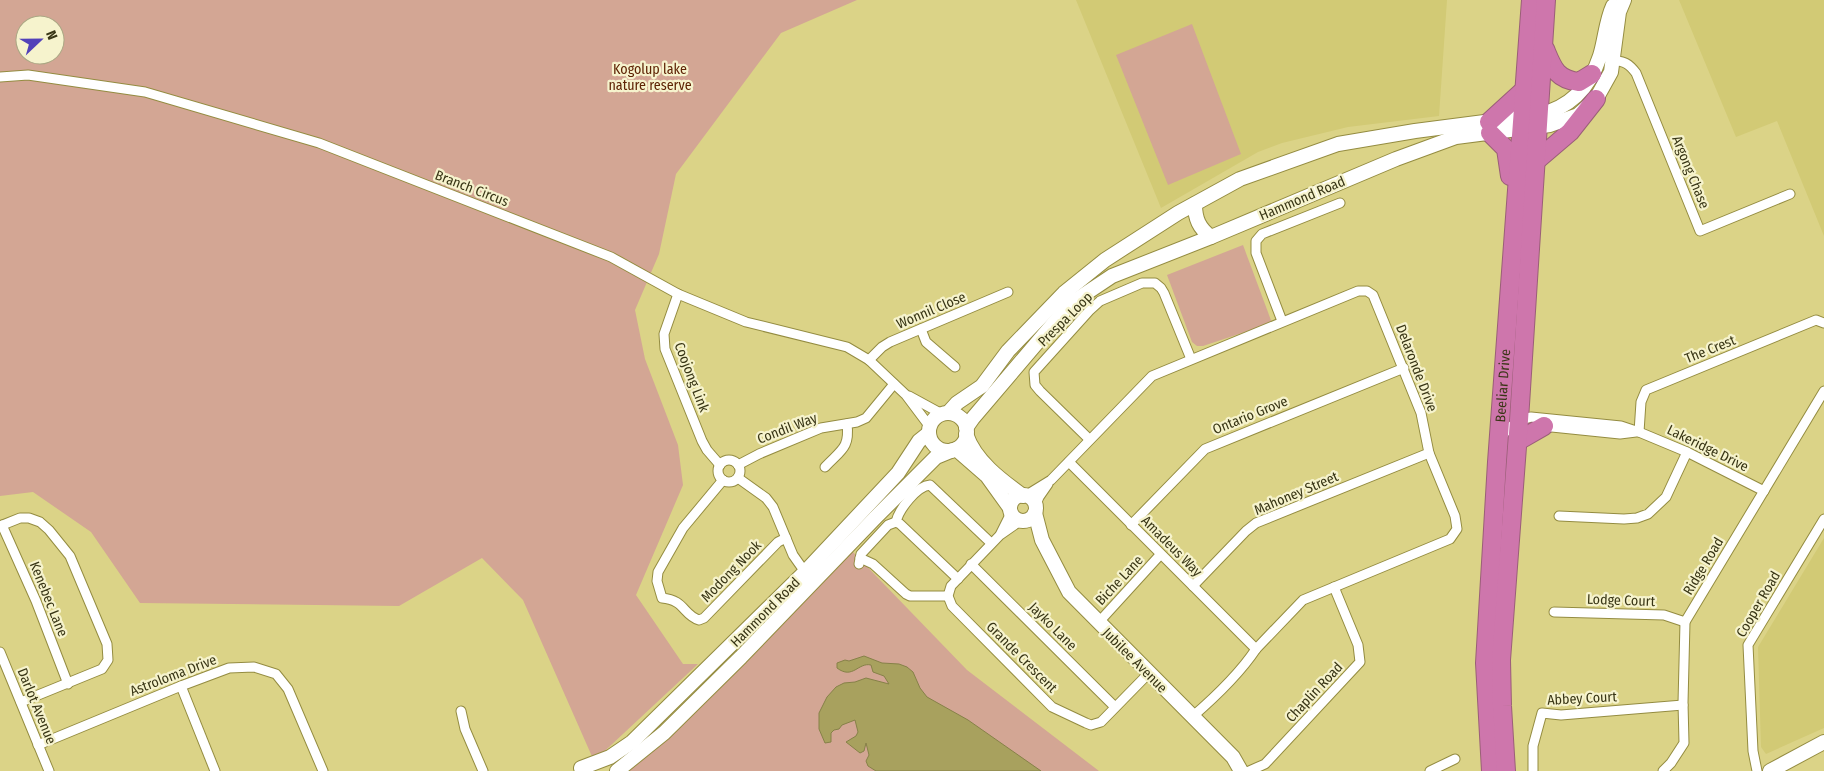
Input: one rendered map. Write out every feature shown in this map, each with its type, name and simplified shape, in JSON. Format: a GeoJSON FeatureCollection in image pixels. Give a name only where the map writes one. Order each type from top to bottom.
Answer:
{"type":"FeatureCollection","features":[{"type":"Feature","properties":{"kind":"highway","name":"Beeliar Drive"},"geometry":{"type":"LineString","coordinates":[[1506,771],[1501,660],[1518,441],[1536,161],[1523,91],[1531,0]]}},
{"type":"Feature","properties":{"kind":"highway","name":"Beeliar Drive"},"geometry":{"type":"LineString","coordinates":[[1491,771],[1485,663],[1513,234],[1544,46],[1546,0]]}},
{"type":"Feature","properties":{"kind":"highway"},"geometry":{"type":"LineString","coordinates":[[1544,46],[1555,71],[1559,75],[1579,82],[1592,74]]}},
{"type":"Feature","properties":{"kind":"highway"},"geometry":{"type":"LineString","coordinates":[[1513,234],[1510,167],[1506,149],[1490,128],[1523,91]]}},
{"type":"Feature","properties":{"kind":"highway"},"geometry":{"type":"LineString","coordinates":[[1536,161],[1570,132],[1596,99]]}},
{"type":"Feature","properties":{"kind":"highway"},"geometry":{"type":"LineString","coordinates":[[1518,441],[1544,426]]}},
{"type":"Feature","properties":{"kind":"main road","name":"Hammond Road"},"geometry":{"type":"LineString","coordinates":[[945,414],[957,403],[982,386],[1008,351],[1064,293],[1104,260],[1195,204],[1240,179],[1338,144],[1414,131],[1490,128],[1530,122],[1568,120],[1578,114],[1596,99],[1611,72],[1606,58],[1611,10],[1616,0]]}},
{"type":"Feature","properties":{"kind":"main road","name":"Hammond Road"},"geometry":{"type":"LineString","coordinates":[[1530,122],[1565,106],[1577,95],[1606,58],[1624,0]]}},
{"type":"Feature","properties":{"kind":"main road","name":"Hammond Road"},"geometry":{"type":"LineString","coordinates":[[966,431],[1070,304],[1092,287],[1134,266],[1211,237],[1421,150],[1456,137],[1490,128]]}},
{"type":"Feature","properties":{"kind":"main road"},"geometry":{"type":"LineString","coordinates":[[1414,131],[1421,150]]}},
{"type":"Feature","properties":{"kind":"main road"},"geometry":{"type":"LineString","coordinates":[[1195,204],[1195,217],[1203,231],[1211,237]]}},
{"type":"Feature","properties":{"kind":"main road"},"geometry":{"type":"LineString","coordinates":[[1126,246],[1134,266]]}},
{"type":"Feature","properties":{"kind":"main road"},"geometry":{"type":"LineString","coordinates":[[966,431],[961,445],[947,451],[935,446],[929,430],[934,419],[945,414],[959,417],[966,431],[969,444],[982,460],[1004,482],[1024,496],[1032,499],[1035,510],[1029,519],[1016,515],[1015,498],[1024,496]]}},
{"type":"Feature","properties":{"kind":"main road","name":"Hammond Road"},"geometry":{"type":"LineString","coordinates":[[582,770],[610,757],[632,742],[805,572],[898,474],[929,430]]}},
{"type":"Feature","properties":{"kind":"main road","name":"Hammond Road"},"geometry":{"type":"LineString","coordinates":[[617,771],[664,733],[936,457],[955,449]]}},
{"type":"Feature","properties":{"kind":"main road","name":"Jubilee Avenue"},"geometry":{"type":"LineString","coordinates":[[955,449],[988,476],[1016,515],[1042,540]]}},
{"type":"Feature","properties":{"kind":"main road","name":"Jubilee Avenue"},"geometry":{"type":"LineString","coordinates":[[1035,510],[1042,540],[1069,592],[1233,757],[1241,771]]}},
{"type":"Feature","properties":{"kind":"main road"},"geometry":{"type":"LineString","coordinates":[[1770,771],[1824,742]]}},
{"type":"Feature","properties":{"kind":"street","name":"Argong Chase"},"geometry":{"type":"LineString","coordinates":[[1606,58],[1623,61],[1631,66],[1636,73],[1700,231],[1790,194]]}},
{"type":"Feature","properties":{"kind":"street","name":"Branch Circus"},"geometry":{"type":"LineString","coordinates":[[0,77],[28,75],[145,92],[319,144],[611,256],[678,294],[746,322],[847,347],[869,360],[906,395],[929,430]]}},
{"type":"Feature","properties":{"kind":"street"},"geometry":{"type":"LineString","coordinates":[[1282,321],[1256,254],[1256,241],[1262,234],[1340,203]]}},
{"type":"Feature","properties":{"kind":"street","name":"Prespa Loop"},"geometry":{"type":"LineString","coordinates":[[1089,439],[1040,391],[1033,378],[1036,368],[1100,301],[1142,282],[1150,282],[1159,286],[1164,293],[1191,358]]}},
{"type":"Feature","properties":{"kind":"street","name":"Delaronde Drive"},"geometry":{"type":"LineString","coordinates":[[1035,510],[1040,497],[1051,480],[1148,378],[1191,358],[1358,291],[1366,291],[1376,300],[1421,413],[1428,453],[1455,516],[1457,529],[1450,539],[1303,600],[1192,717]]}},
{"type":"Feature","properties":{"kind":"street","name":"Wonnil Close"},"geometry":{"type":"LineString","coordinates":[[869,360],[890,342],[1008,292]]}},
{"type":"Feature","properties":{"kind":"street","name":"Coojong Link"},"geometry":{"type":"LineString","coordinates":[[678,294],[664,334],[665,348],[702,441],[720,465]]}},
{"type":"Feature","properties":{"kind":"street","name":"The Crest"},"geometry":{"type":"LineString","coordinates":[[1639,432],[1641,402],[1646,390],[1816,320],[1824,324]]}},
{"type":"Feature","properties":{"kind":"street"},"geometry":{"type":"LineString","coordinates":[[921,329],[926,342],[955,367]]}},
{"type":"Feature","properties":{"kind":"street","name":"Ontario Grove"},"geometry":{"type":"LineString","coordinates":[[1130,525],[1205,449],[1404,368]]}},
{"type":"Feature","properties":{"kind":"street","name":"Condil Way"},"geometry":{"type":"LineString","coordinates":[[738,465],[821,428],[857,422],[866,418],[894,384]]}},
{"type":"Feature","properties":{"kind":"street","name":"Ridge Road"},"geometry":{"type":"LineString","coordinates":[[1663,771],[1671,763],[1684,743],[1683,705],[1686,622],[1824,391]]}},
{"type":"Feature","properties":{"kind":"street","name":"Branch Circus"},"geometry":{"type":"LineString","coordinates":[[906,395],[945,414]]}},
{"type":"Feature","properties":{"kind":"street","name":"Lakeridge Drive"},"geometry":{"type":"LineString","coordinates":[[1502,405],[1509,414],[1531,425],[1620,434],[1639,432]]}},
{"type":"Feature","properties":{"kind":"street","name":"Lakeridge Drive"},"geometry":{"type":"LineString","coordinates":[[1519,420],[1531,417],[1620,426],[1687,452],[1764,491]]}},
{"type":"Feature","properties":{"kind":"street"},"geometry":{"type":"LineString","coordinates":[[1500,438],[1510,426],[1519,420]]}},
{"type":"Feature","properties":{"kind":"street"},"geometry":{"type":"LineString","coordinates":[[825,467],[846,445],[849,437],[847,424]]}},
{"type":"Feature","properties":{"kind":"street"},"geometry":{"type":"LineString","coordinates":[[1559,516],[1624,519],[1637,518],[1648,514],[1666,497],[1687,452]]}},
{"type":"Feature","properties":{"kind":"street","name":"Mahoney Street"},"geometry":{"type":"LineString","coordinates":[[1192,586],[1256,523],[1428,453]]}},
{"type":"Feature","properties":{"kind":"street"},"geometry":{"type":"LineString","coordinates":[[729,460],[738,465],[740,471],[738,478],[729,482],[723,480],[719,475],[720,465],[729,460]]}},
{"type":"Feature","properties":{"kind":"street","name":"Amadeus Way"},"geometry":{"type":"LineString","coordinates":[[1069,462],[1256,649]]}},
{"type":"Feature","properties":{"kind":"street"},"geometry":{"type":"LineString","coordinates":[[738,478],[766,498],[774,507],[793,555],[805,572]]}},
{"type":"Feature","properties":{"kind":"street","name":"Modong Nook"},"geometry":{"type":"LineString","coordinates":[[723,480],[683,528],[658,572],[657,581],[662,598],[671,598],[679,602],[694,618],[699,620],[704,618],[778,542],[786,538]]}},
{"type":"Feature","properties":{"kind":"street","name":"Delaronde Drive"},"geometry":{"type":"LineString","coordinates":[[1024,496],[1051,480]]}},
{"type":"Feature","properties":{"kind":"street"},"geometry":{"type":"LineString","coordinates":[[991,543],[930,485],[922,487],[903,507],[896,522],[888,525],[882,531],[861,554],[860,561],[873,564],[910,596],[948,596],[950,589],[958,578],[1000,535],[1016,515]]}},
{"type":"Feature","properties":{"kind":"street"},"geometry":{"type":"LineString","coordinates":[[1,525],[20,518],[29,518],[40,522],[49,530],[70,556],[107,644],[108,660],[102,670],[20,702]]}},
{"type":"Feature","properties":{"kind":"street","name":"Cooper Road"},"geometry":{"type":"LineString","coordinates":[[1757,771],[1753,751],[1748,645],[1824,519]]}},
{"type":"Feature","properties":{"kind":"street"},"geometry":{"type":"LineString","coordinates":[[896,522],[958,578]]}},
{"type":"Feature","properties":{"kind":"street","name":"Kenebec Lane"},"geometry":{"type":"LineString","coordinates":[[1,525],[36,601],[68,684]]}},
{"type":"Feature","properties":{"kind":"street","name":"Biche Lane"},"geometry":{"type":"LineString","coordinates":[[1098,623],[1160,555]]}},
{"type":"Feature","properties":{"kind":"street","name":"Jayko Lane"},"geometry":{"type":"LineString","coordinates":[[971,564],[1114,707]]}},
{"type":"Feature","properties":{"kind":"street","name":"Chaplin Road"},"geometry":{"type":"LineString","coordinates":[[1249,771],[1265,764],[1360,662],[1358,645],[1334,587]]}},
{"type":"Feature","properties":{"kind":"street","name":"Grande Crescent"},"geometry":{"type":"LineString","coordinates":[[948,596],[952,606],[1052,707],[1092,724],[1101,722],[1149,673]]}},
{"type":"Feature","properties":{"kind":"street","name":"Lodge Court"},"geometry":{"type":"LineString","coordinates":[[1554,612],[1664,615],[1686,622]]}},
{"type":"Feature","properties":{"kind":"street","name":"Darlot Avenue"},"geometry":{"type":"LineString","coordinates":[[0,653],[4,672],[20,702],[49,771]]}},
{"type":"Feature","properties":{"kind":"street","name":"Astroloma Drive"},"geometry":{"type":"LineString","coordinates":[[38,745],[229,668],[254,667],[276,674],[288,689],[323,771]]}},
{"type":"Feature","properties":{"kind":"street"},"geometry":{"type":"LineString","coordinates":[[181,686],[215,771]]}},
{"type":"Feature","properties":{"kind":"street","name":"Abbey Court"},"geometry":{"type":"LineString","coordinates":[[1533,771],[1533,746],[1542,712],[1561,714],[1683,705]]}},
{"type":"Feature","properties":{"kind":"street"},"geometry":{"type":"LineString","coordinates":[[461,711],[465,729],[481,770]]}},
{"type":"Feature","properties":{"kind":"street"},"geometry":{"type":"LineString","coordinates":[[1430,771],[1455,759]]}},
{"type":"Feature","properties":{"kind":"shaded area"},"geometry":{"type":"Polygon","coordinates":[[[1076,0],[1447,0],[1439,116],[1348,127],[1282,143],[1258,152],[1161,208],[1076,0]]]}},
{"type":"Feature","properties":{"kind":"shaded area"},"geometry":{"type":"Polygon","coordinates":[[[1679,0],[1824,0],[1824,236],[1777,121],[1736,137],[1679,0]]]}},
{"type":"Feature","properties":{"kind":"shaded area"},"geometry":{"type":"Polygon","coordinates":[[[1824,538],[1824,728],[1766,754],[1761,747],[1758,647],[1824,538]]]}},
{"type":"Feature","properties":{"kind":"shaded area"},"geometry":{"type":"Polygon","coordinates":[[[864,656],[882,663],[899,664],[907,667],[913,672],[920,688],[927,697],[968,720],[1041,771],[876,771],[868,766],[866,761],[869,755],[866,743],[864,751],[860,753],[846,742],[856,736],[858,732],[855,720],[834,730],[831,733],[831,742],[825,743],[819,729],[819,713],[827,697],[836,687],[844,683],[866,678],[889,684],[884,676],[873,672],[871,665],[862,666],[851,672],[837,668],[837,663],[864,656]]]}},
{"type":"Feature","properties":{"kind":"green space","name":"Kogolup lake nature reserve"},"geometry":{"type":"Polygon","coordinates":[[[0,0],[857,0],[781,33],[676,174],[659,254],[635,310],[645,359],[678,445],[683,485],[636,595],[683,664],[698,664],[594,761],[523,600],[482,558],[399,606],[140,603],[91,532],[33,492],[0,496],[0,0]]]}},
{"type":"Feature","properties":{"kind":"green space"},"geometry":{"type":"Polygon","coordinates":[[[1192,24],[1241,154],[1168,185],[1116,55],[1192,24]]]}},
{"type":"Feature","properties":{"kind":"green space"},"geometry":{"type":"Polygon","coordinates":[[[1243,245],[1272,323],[1203,346],[1197,346],[1192,342],[1167,275],[1243,245]]]}},
{"type":"Feature","properties":{"kind":"green space"},"geometry":{"type":"Polygon","coordinates":[[[851,550],[967,670],[1099,771],[619,771],[851,550]]]}}]}
